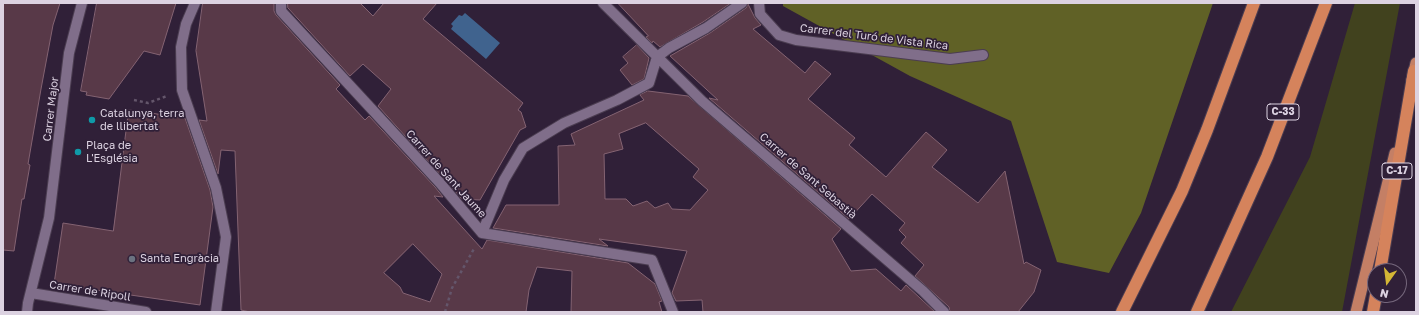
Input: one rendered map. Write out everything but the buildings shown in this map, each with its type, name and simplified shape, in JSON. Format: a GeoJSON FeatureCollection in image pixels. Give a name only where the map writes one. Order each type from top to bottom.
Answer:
{"type":"FeatureCollection","features":[{"type":"Feature","properties":{"kind":"highway"},"geometry":{"type":"LineString","coordinates":[[1122,312],[1182,191],[1208,130],[1254,3]]}},
{"type":"Feature","properties":{"kind":"highway","name":"C-33"},"geometry":{"type":"LineString","coordinates":[[1197,312],[1267,157],[1326,3]]}},
{"type":"Feature","properties":{"kind":"highway"},"geometry":{"type":"LineString","coordinates":[[1356,312],[1415,67]]}},
{"type":"Feature","properties":{"kind":"highway","name":"C-17"},"geometry":{"type":"LineString","coordinates":[[1381,263],[1415,67]]}},
{"type":"Feature","properties":{"kind":"street","name":"Carrer Major"},"geometry":{"type":"LineString","coordinates":[[27,312],[49,218],[69,53],[82,3]]}},
{"type":"Feature","properties":{"kind":"street"},"geometry":{"type":"LineString","coordinates":[[195,3],[186,24],[181,47],[182,90],[216,188],[226,237],[216,312]]}},
{"type":"Feature","properties":{"kind":"street","name":"Carrer de Sant Jaume"},"geometry":{"type":"LineString","coordinates":[[281,3],[281,11],[440,183],[482,233],[652,260],[673,312]]}},
{"type":"Feature","properties":{"kind":"street","name":"Carrer de Sant Sebastià"},"geometry":{"type":"LineString","coordinates":[[603,3],[702,101],[923,291],[944,312]]}},
{"type":"Feature","properties":{"kind":"street"},"geometry":{"type":"LineString","coordinates":[[482,233],[504,180],[523,148],[564,123],[617,100],[649,83],[658,57],[669,48],[706,28],[742,3]]}},
{"type":"Feature","properties":{"kind":"street","name":"Carrer del Turó de Vista Rica"},"geometry":{"type":"LineString","coordinates":[[758,3],[760,14],[779,35],[796,40],[950,60],[983,55]]}},
{"type":"Feature","properties":{"kind":"street","name":"Carrer de Ripoll"},"geometry":{"type":"LineString","coordinates":[[31,293],[146,312]]}},
{"type":"Feature","properties":{"kind":"path"},"geometry":{"type":"LineString","coordinates":[[134,100],[148,103],[182,90]]}},
{"type":"Feature","properties":{"kind":"path"},"geometry":{"type":"LineString","coordinates":[[445,312],[452,288],[482,233]]}},
{"type":"Feature","properties":{"kind":"shaded area"},"geometry":{"type":"Polygon","coordinates":[[[783,3],[1213,3],[1141,213],[1109,273],[1057,262],[1011,121],[910,76],[783,6],[783,3]]]}},
{"type":"Feature","properties":{"kind":"shaded area"},"geometry":{"type":"Polygon","coordinates":[[[1355,3],[1400,3],[1342,312],[1231,312],[1310,157],[1355,3]]]}},
{"type":"Feature","properties":{"kind":"water"},"geometry":{"type":"Polygon","coordinates":[[[465,13],[500,43],[486,59],[451,29],[453,26],[451,24],[459,15],[462,16],[465,13]]]}},
{"type":"Feature","properties":{"kind":"place","name":"Catalunya, terra de llibertat"},"geometry":{"type":"Point","coordinates":[92,120]}},
{"type":"Feature","properties":{"kind":"place","name":"Plaça de L'Església"},"geometry":{"type":"Point","coordinates":[78,152]}},
{"type":"Feature","properties":{"kind":"place","name":"Santa Engràcia"},"geometry":{"type":"Point","coordinates":[132,259]}}]}
